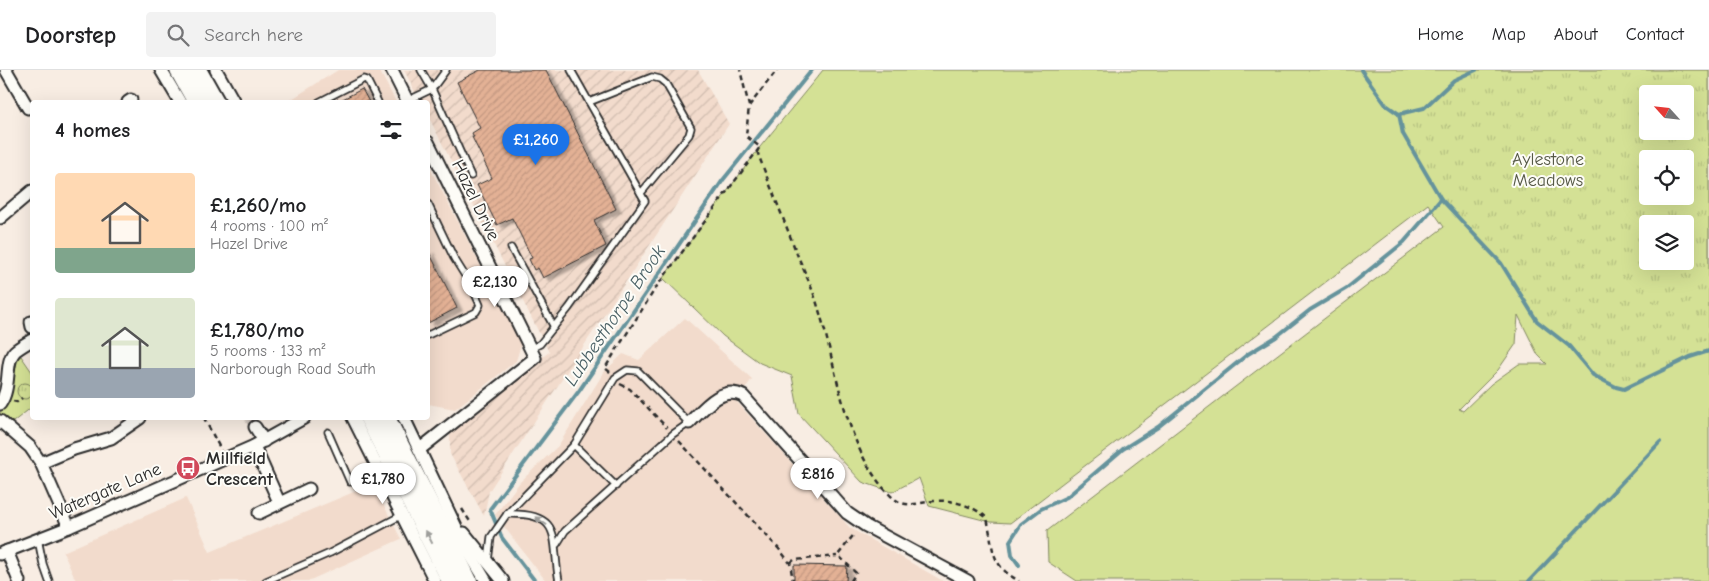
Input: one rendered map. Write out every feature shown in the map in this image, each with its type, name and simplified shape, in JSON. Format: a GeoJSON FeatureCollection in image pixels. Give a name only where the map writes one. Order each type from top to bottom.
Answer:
{"type":"FeatureCollection","features":[{"type":"Feature","properties":{"kind":"main road"},"geometry":{"type":"LineString","coordinates":[[179,70],[196,100]]}},
{"type":"Feature","properties":{"kind":"main road"},"geometry":{"type":"LineString","coordinates":[[197,70],[214,100]]}},
{"type":"Feature","properties":{"kind":"main road"},"geometry":{"type":"LineString","coordinates":[[370,420],[451,581]]}},
{"type":"Feature","properties":{"kind":"main road"},"geometry":{"type":"LineString","coordinates":[[387,420],[468,581]]}},
{"type":"Feature","properties":{"kind":"street"},"geometry":{"type":"LineString","coordinates":[[6,70],[28,108]]}},
{"type":"Feature","properties":{"kind":"street"},"geometry":{"type":"LineString","coordinates":[[162,70],[179,100]]}},
{"type":"Feature","properties":{"kind":"street"},"geometry":{"type":"LineString","coordinates":[[216,70],[233,100]]}},
{"type":"Feature","properties":{"kind":"street"},"geometry":{"type":"LineString","coordinates":[[392,70],[407,100]]}},
{"type":"Feature","properties":{"kind":"street","name":"Hazel Drive"},"geometry":{"type":"LineString","coordinates":[[430,146],[530,349]]}},
{"type":"Feature","properties":{"kind":"street"},"geometry":{"type":"LineString","coordinates":[[0,218],[30,193]]}},
{"type":"Feature","properties":{"kind":"street"},"geometry":{"type":"LineString","coordinates":[[0,404],[9,381],[8,365],[14,352],[30,341]]}},
{"type":"Feature","properties":{"kind":"street"},"geometry":{"type":"LineString","coordinates":[[420,449],[535,358],[530,349]]}},
{"type":"Feature","properties":{"kind":"street"},"geometry":{"type":"LineString","coordinates":[[689,423],[721,394],[735,392],[744,396],[847,513],[866,526],[968,581]]}},
{"type":"Feature","properties":{"kind":"street"},"geometry":{"type":"LineString","coordinates":[[41,463],[74,448],[111,438],[137,420]]}},
{"type":"Feature","properties":{"kind":"street","name":"Watergate Lane"},"geometry":{"type":"LineString","coordinates":[[4,552],[69,527],[226,458],[259,443],[300,420]]}},
{"type":"Feature","properties":{"kind":"street"},"geometry":{"type":"LineString","coordinates":[[355,420],[435,581]]}},
{"type":"Feature","properties":{"kind":"street"},"geometry":{"type":"LineString","coordinates":[[405,420],[465,546],[486,581]]}},
{"type":"Feature","properties":{"kind":"street"},"geometry":{"type":"LineString","coordinates":[[0,421],[30,447],[41,463],[69,527]]}},
{"type":"Feature","properties":{"kind":"street"},"geometry":{"type":"LineString","coordinates":[[255,427],[280,502]]}},
{"type":"Feature","properties":{"kind":"street"},"geometry":{"type":"LineString","coordinates":[[259,512],[309,489]]}},
{"type":"Feature","properties":{"kind":"street"},"geometry":{"type":"LineString","coordinates":[[456,524],[503,581]]}},
{"type":"Feature","properties":{"kind":"street"},"geometry":{"type":"LineString","coordinates":[[4,552],[19,581]]}},
{"type":"Feature","properties":{"kind":"lane"},"geometry":{"type":"LineString","coordinates":[[421,70],[432,89],[471,176]]}},
{"type":"Feature","properties":{"kind":"lane"},"geometry":{"type":"LineString","coordinates":[[412,100],[432,89],[446,70]]}},
{"type":"Feature","properties":{"kind":"lane"},"geometry":{"type":"LineString","coordinates":[[530,349],[540,344],[554,327],[645,200],[571,70]]}},
{"type":"Feature","properties":{"kind":"lane"},"geometry":{"type":"LineString","coordinates":[[589,102],[652,77],[660,79],[666,84],[690,128],[689,135],[641,193]]}},
{"type":"Feature","properties":{"kind":"lane"},"geometry":{"type":"LineString","coordinates":[[323,100],[364,79],[367,80],[377,100]]}},
{"type":"Feature","properties":{"kind":"lane"},"geometry":{"type":"LineString","coordinates":[[430,208],[454,258],[472,287],[480,305],[476,312],[430,334]]}},
{"type":"Feature","properties":{"kind":"lane"},"geometry":{"type":"LineString","coordinates":[[511,248],[554,327]]}},
{"type":"Feature","properties":{"kind":"lane"},"geometry":{"type":"LineString","coordinates":[[472,287],[494,276]]}},
{"type":"Feature","properties":{"kind":"lane"},"geometry":{"type":"LineString","coordinates":[[488,562],[491,537],[507,514],[574,445],[613,381],[626,370],[638,371],[689,423],[673,434],[564,531],[557,544],[555,563],[558,581]]}},
{"type":"Feature","properties":{"kind":"lane"},"geometry":{"type":"LineString","coordinates":[[328,432],[350,482],[366,478],[380,470]]}},
{"type":"Feature","properties":{"kind":"lane"},"geometry":{"type":"LineString","coordinates":[[574,445],[616,486]]}},
{"type":"Feature","properties":{"kind":"lane"},"geometry":{"type":"LineString","coordinates":[[507,514],[538,517],[551,529],[557,544]]}},
{"type":"Feature","properties":{"kind":"lane"},"geometry":{"type":"LineString","coordinates":[[266,581],[330,553],[402,515]]}},
{"type":"Feature","properties":{"kind":"lane"},"geometry":{"type":"LineString","coordinates":[[38,539],[42,564],[49,581]]}},
{"type":"Feature","properties":{"kind":"path"},"geometry":{"type":"LineString","coordinates":[[740,70],[748,106],[746,136],[760,147],[657,286],[605,368],[610,372],[607,377],[630,389],[790,563],[793,581]]}},
{"type":"Feature","properties":{"kind":"path"},"geometry":{"type":"LineString","coordinates":[[748,106],[777,70]]}},
{"type":"Feature","properties":{"kind":"path"},"geometry":{"type":"LineString","coordinates":[[758,151],[818,306],[851,425],[869,466],[888,493],[902,504],[907,506],[934,501],[951,502],[982,514],[987,518],[996,560],[1000,568],[1019,581]]}},
{"type":"Feature","properties":{"kind":"path"},"geometry":{"type":"LineString","coordinates":[[205,420],[226,458]]}},
{"type":"Feature","properties":{"kind":"path"},"geometry":{"type":"LineString","coordinates":[[457,503],[473,526]]}},
{"type":"Feature","properties":{"kind":"path"},"geometry":{"type":"LineString","coordinates":[[838,556],[852,535],[866,526]]}},
{"type":"Feature","properties":{"kind":"path"},"geometry":{"type":"LineString","coordinates":[[790,563],[794,560],[838,556]]}},
{"type":"Feature","properties":{"kind":"path"},"geometry":{"type":"LineString","coordinates":[[838,556],[856,574],[850,581]]}},
{"type":"Feature","properties":{"kind":"shaded area"},"geometry":{"type":"Polygon","coordinates":[[[338,70],[379,70],[395,100],[290,100],[338,70]]]}},
{"type":"Feature","properties":{"kind":"shaded area"},"geometry":{"type":"Polygon","coordinates":[[[404,70],[698,70],[729,124],[489,491],[484,516],[450,454],[450,431],[549,352],[430,120],[430,100],[419,100],[404,70]]]}},
{"type":"Feature","properties":{"kind":"shaded area"},"geometry":{"type":"Polygon","coordinates":[[[430,168],[521,344],[516,361],[455,409],[430,404],[430,168]]]}},
{"type":"Feature","properties":{"kind":"shaded area"},"geometry":{"type":"Polygon","coordinates":[[[685,318],[752,379],[736,401],[850,528],[943,581],[546,581],[495,515],[520,482],[558,446],[604,372],[623,354],[639,360],[685,318]]]}},
{"type":"Feature","properties":{"kind":"shaded area"},"geometry":{"type":"Polygon","coordinates":[[[373,484],[401,539],[308,581],[76,581],[63,552],[186,498],[210,552],[373,484]]]}},
{"type":"Feature","properties":{"kind":"green space"},"geometry":{"type":"Polygon","coordinates":[[[823,70],[1709,70],[1709,581],[1077,581],[1048,562],[1047,531],[1444,227],[1428,204],[1010,523],[991,522],[929,506],[919,478],[892,492],[862,482],[799,414],[792,376],[760,363],[723,336],[663,278],[760,147],[823,70]],[[1518,315],[1516,344],[1498,370],[1459,409],[1463,411],[1491,384],[1519,364],[1547,364],[1538,355],[1518,315]]]}},
{"type":"Feature","properties":{"kind":"green space","name":"Aylestone Meadows"},"geometry":{"type":"Polygon","coordinates":[[[1476,70],[1709,70],[1709,351],[1690,357],[1624,389],[1593,375],[1569,346],[1537,321],[1501,263],[1441,199],[1403,134],[1399,114],[1424,108],[1454,80],[1476,70]]]}},
{"type":"Feature","properties":{"kind":"green space"},"geometry":{"type":"Polygon","coordinates":[[[21,356],[30,369],[30,409],[13,422],[0,414],[8,365],[21,356]]]}},
{"type":"Feature","properties":{"kind":"green space"},"geometry":{"type":"Polygon","coordinates":[[[22,384],[30,386],[30,396],[25,399],[17,391],[22,384]]]}},
{"type":"Feature","properties":{"kind":"building"},"geometry":{"type":"Polygon","coordinates":[[[480,70],[546,70],[616,209],[594,220],[606,246],[543,278],[538,268],[534,270],[529,259],[532,258],[512,218],[497,225],[477,185],[492,178],[472,137],[474,137],[472,133],[480,128],[457,82],[480,70]]]}},
{"type":"Feature","properties":{"kind":"building"},"geometry":{"type":"Polygon","coordinates":[[[362,89],[368,100],[341,100],[362,89]]]}},
{"type":"Feature","properties":{"kind":"building"},"geometry":{"type":"Polygon","coordinates":[[[430,254],[457,308],[430,322],[430,254]]]}},
{"type":"Feature","properties":{"kind":"building"},"geometry":{"type":"Polygon","coordinates":[[[794,565],[847,566],[846,581],[794,581],[794,565]]]}},
{"type":"Feature","properties":{"kind":"waterway","name":"Lubbesthorpe Brook"},"geometry":{"type":"LineString","coordinates":[[535,581],[502,538],[490,509],[579,391],[723,180],[812,70]]}},
{"type":"Feature","properties":{"kind":"waterway"},"geometry":{"type":"LineString","coordinates":[[1361,70],[1386,105],[1399,114]]}},
{"type":"Feature","properties":{"kind":"waterway"},"geometry":{"type":"LineString","coordinates":[[1019,565],[1012,555],[1010,541],[1021,524],[1041,509],[1067,497],[1123,449],[1158,427],[1248,354],[1276,337],[1310,310],[1347,288],[1404,242],[1441,199],[1403,134],[1399,114],[1424,108],[1454,80],[1476,70]]}},
{"type":"Feature","properties":{"kind":"waterway"},"geometry":{"type":"LineString","coordinates":[[1441,199],[1501,263],[1537,321],[1569,346],[1593,375],[1624,389],[1690,357],[1709,351]]}},
{"type":"Feature","properties":{"kind":"waterway"},"geometry":{"type":"LineString","coordinates":[[1529,581],[1660,442]]}},
{"type":"Feature","properties":{"kind":"tunnel"},"geometry":{"type":"LineString","coordinates":[[251,420],[255,427]]}},
{"type":"Feature","properties":{"kind":"place","name":"Millfield Crescent"},"geometry":{"type":"Point","coordinates":[188,468]}}]}
